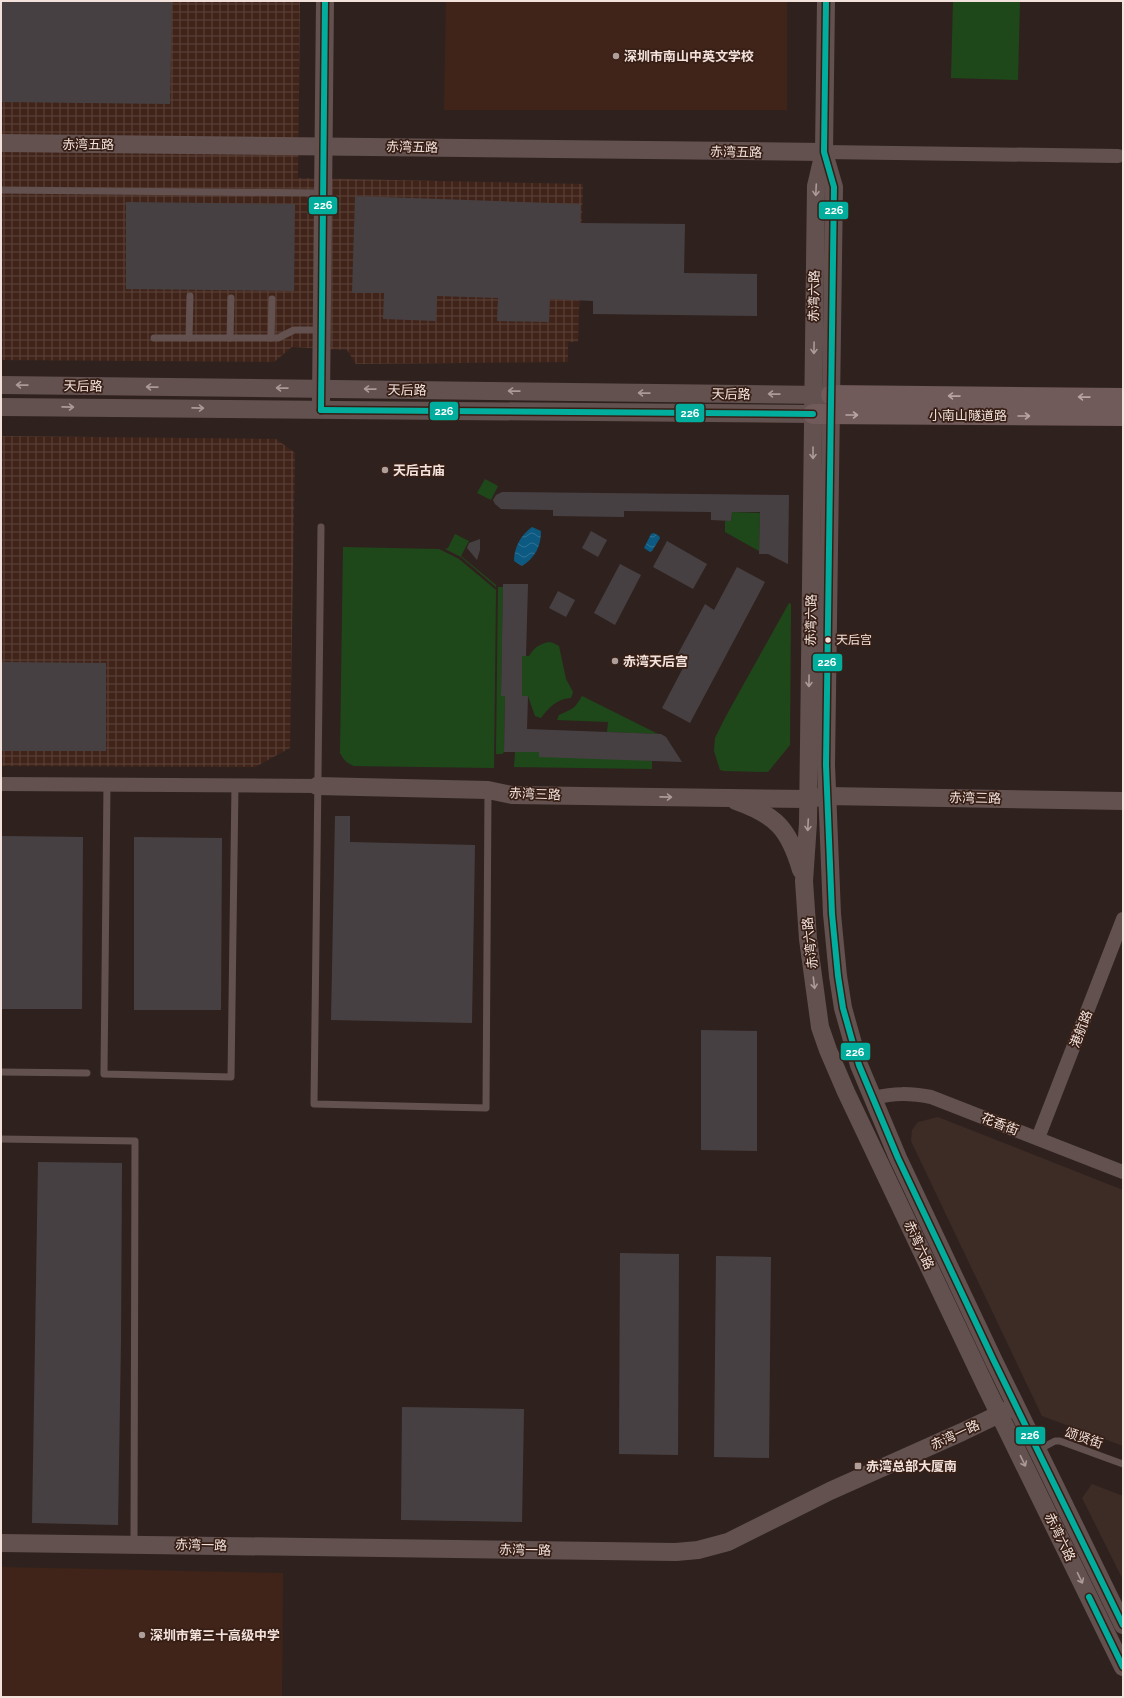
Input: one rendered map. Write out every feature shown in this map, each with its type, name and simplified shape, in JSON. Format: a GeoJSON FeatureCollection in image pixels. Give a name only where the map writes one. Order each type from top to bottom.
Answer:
{"type":"FeatureCollection","features":[{"type":"Feature","properties":{"kind":"main road","name":"小南山隧道路"},"geometry":{"type":"LineString","coordinates":[[822,405],[1123,398]]}},
{"type":"Feature","properties":{"kind":"main road","name":"小南山隧道路"},"geometry":{"type":"LineString","coordinates":[[822,405],[1123,416]]}},
{"type":"Feature","properties":{"kind":"street"},"geometry":{"type":"LineString","coordinates":[[321,410],[325,1]]}},
{"type":"Feature","properties":{"kind":"street","name":"赤湾六路"},"geometry":{"type":"LineString","coordinates":[[826,1],[824,152],[834,187],[822,405],[804,881],[808,938],[820,1027],[846,1092],[1123,1667]]}},
{"type":"Feature","properties":{"kind":"street","name":"赤湾五路"},"geometry":{"type":"LineString","coordinates":[[1,144],[824,152]]}},
{"type":"Feature","properties":{"kind":"street"},"geometry":{"type":"LineString","coordinates":[[824,152],[1118,156]]}},
{"type":"Feature","properties":{"kind":"street","name":"天后路"},"geometry":{"type":"LineString","coordinates":[[1,385],[321,389],[822,405]]}},
{"type":"Feature","properties":{"kind":"street","name":"赤湾六路"},"geometry":{"type":"LineString","coordinates":[[822,405],[826,764],[832,914],[838,976],[849,1034],[859,1065],[898,1158],[1016,1406],[1123,1625]]}},
{"type":"Feature","properties":{"kind":"street","name":"天后路"},"geometry":{"type":"LineString","coordinates":[[1,406],[321,410],[822,405]]}},
{"type":"Feature","properties":{"kind":"street"},"geometry":{"type":"LineString","coordinates":[[1,784],[318,786],[488,790]]}},
{"type":"Feature","properties":{"kind":"street","name":"赤湾三路"},"geometry":{"type":"LineString","coordinates":[[488,790],[514,784],[808,792],[827,796],[1123,801]]}},
{"type":"Feature","properties":{"kind":"street","name":"赤湾三路"},"geometry":{"type":"LineString","coordinates":[[488,790],[512,795],[723,797],[808,792]]}},
{"type":"Feature","properties":{"kind":"street"},"geometry":{"type":"LineString","coordinates":[[723,797],[761,812],[780,825],[796,852],[804,881]]}},
{"type":"Feature","properties":{"kind":"street","name":"港航路"},"geometry":{"type":"LineString","coordinates":[[1038,1138],[1123,919]]}},
{"type":"Feature","properties":{"kind":"street","name":"花香街"},"geometry":{"type":"LineString","coordinates":[[873,1098],[894,1093],[912,1093],[931,1097],[1123,1172]]}},
{"type":"Feature","properties":{"kind":"street","name":"赤湾一路"},"geometry":{"type":"LineString","coordinates":[[1,1543],[676,1552],[698,1550],[728,1542],[830,1491],[1016,1406]]}},
{"type":"Feature","properties":{"kind":"lane"},"geometry":{"type":"LineString","coordinates":[[1,190],[323,193]]}},
{"type":"Feature","properties":{"kind":"lane"},"geometry":{"type":"LineString","coordinates":[[189,338],[190,296]]}},
{"type":"Feature","properties":{"kind":"lane"},"geometry":{"type":"LineString","coordinates":[[230,338],[231,298]]}},
{"type":"Feature","properties":{"kind":"lane"},"geometry":{"type":"LineString","coordinates":[[271,338],[272,299]]}},
{"type":"Feature","properties":{"kind":"lane"},"geometry":{"type":"LineString","coordinates":[[154,338],[278,338],[294,330],[322,330]]}},
{"type":"Feature","properties":{"kind":"lane"},"geometry":{"type":"LineString","coordinates":[[321,527],[314,1104],[486,1108],[488,790]]}},
{"type":"Feature","properties":{"kind":"lane"},"geometry":{"type":"LineString","coordinates":[[107,784],[104,1074],[231,1076],[235,785]]}},
{"type":"Feature","properties":{"kind":"lane"},"geometry":{"type":"LineString","coordinates":[[1,1072],[87,1073]]}},
{"type":"Feature","properties":{"kind":"lane"},"geometry":{"type":"LineString","coordinates":[[1,1139],[135,1141],[134,1544]]}},
{"type":"Feature","properties":{"kind":"lane","name":"颂贤街"},"geometry":{"type":"LineString","coordinates":[[1038,1450],[1060,1441],[1123,1464]]}},
{"type":"Feature","properties":{"kind":"shaded area"},"geometry":{"type":"Polygon","coordinates":[[[1,1],[300,1],[298,178],[583,184],[578,342],[568,342],[568,362],[356,364],[347,350],[292,347],[274,362],[1,360],[1,1]]]}},
{"type":"Feature","properties":{"kind":"shaded area","name":"深圳市南山中英文学校"},"geometry":{"type":"Polygon","coordinates":[[[446,1],[787,1],[787,110],[444,110],[446,1]]]}},
{"type":"Feature","properties":{"kind":"shaded area"},"geometry":{"type":"Polygon","coordinates":[[[1,436],[276,439],[295,453],[290,748],[255,767],[1,766],[1,436]]]}},
{"type":"Feature","properties":{"kind":"shaded area"},"geometry":{"type":"Polygon","coordinates":[[[938,1117],[1123,1190],[1123,1446],[1042,1416],[911,1141],[912,1130],[918,1122],[938,1117]]]}},
{"type":"Feature","properties":{"kind":"shaded area"},"geometry":{"type":"Polygon","coordinates":[[[1092,1484],[1123,1496],[1123,1580],[1082,1498],[1092,1484]]]}},
{"type":"Feature","properties":{"kind":"shaded area","name":"深圳市第三十高级中学"},"geometry":{"type":"Polygon","coordinates":[[[1,1567],[283,1573],[282,1697],[1,1697],[1,1567]]]}},
{"type":"Feature","properties":{"kind":"green space"},"geometry":{"type":"Polygon","coordinates":[[[953,1],[1020,1],[1018,80],[951,78],[953,1]]]}},
{"type":"Feature","properties":{"kind":"green space"},"geometry":{"type":"Polygon","coordinates":[[[485,479],[498,486],[491,500],[477,493],[485,479]]]}},
{"type":"Feature","properties":{"kind":"green space"},"geometry":{"type":"Polygon","coordinates":[[[732,512],[760,513],[759,551],[725,532],[725,521],[731,521],[732,512]]]}},
{"type":"Feature","properties":{"kind":"green space"},"geometry":{"type":"Polygon","coordinates":[[[455,534],[469,541],[461,556],[496,585],[496,587],[461,557],[445,549],[448,548],[455,534]]]}},
{"type":"Feature","properties":{"kind":"green space"},"geometry":{"type":"Polygon","coordinates":[[[343,547],[439,549],[459,559],[496,590],[494,768],[354,766],[343,758],[340,753],[343,547]]]}},
{"type":"Feature","properties":{"kind":"green space"},"geometry":{"type":"Polygon","coordinates":[[[498,587],[503,587],[501,695],[505,696],[504,752],[502,754],[496,754],[498,587]]]}},
{"type":"Feature","properties":{"kind":"green space"},"geometry":{"type":"Polygon","coordinates":[[[789,603],[791,604],[790,745],[768,772],[720,770],[714,751],[715,738],[789,603]]]}},
{"type":"Feature","properties":{"kind":"green space"},"geometry":{"type":"Polygon","coordinates":[[[549,642],[559,646],[566,679],[573,692],[571,698],[566,698],[554,704],[541,718],[535,716],[528,696],[522,696],[522,656],[529,656],[537,647],[549,642]]]}},
{"type":"Feature","properties":{"kind":"green space"},"geometry":{"type":"Polygon","coordinates":[[[582,696],[658,734],[607,732],[608,722],[557,720],[559,715],[575,706],[582,696]]]}},
{"type":"Feature","properties":{"kind":"green space"},"geometry":{"type":"Polygon","coordinates":[[[527,745],[652,761],[652,769],[514,767],[515,752],[527,752],[527,745]]]}},
{"type":"Feature","properties":{"kind":"water"},"geometry":{"type":"Polygon","coordinates":[[[532,527],[541,531],[540,542],[534,555],[522,566],[514,561],[515,551],[521,538],[532,527]]]}},
{"type":"Feature","properties":{"kind":"water"},"geometry":{"type":"Polygon","coordinates":[[[654,533],[660,538],[650,552],[644,548],[651,534],[654,533]]]}},
{"type":"Feature","properties":{"kind":"building"},"geometry":{"type":"Polygon","coordinates":[[[1,1],[172,1],[170,104],[1,102],[1,1]]]}},
{"type":"Feature","properties":{"kind":"building"},"geometry":{"type":"Polygon","coordinates":[[[355,196],[581,204],[580,223],[685,224],[684,273],[757,274],[757,316],[593,314],[593,301],[550,299],[549,322],[497,321],[498,298],[437,296],[436,321],[383,319],[384,293],[352,293],[355,196]]]}},
{"type":"Feature","properties":{"kind":"building"},"geometry":{"type":"Polygon","coordinates":[[[126,202],[295,204],[294,291],[126,289],[126,202]]]}},
{"type":"Feature","properties":{"kind":"building"},"geometry":{"type":"Polygon","coordinates":[[[502,492],[789,495],[788,564],[768,554],[759,554],[760,512],[732,512],[731,521],[711,520],[711,512],[624,511],[624,517],[553,516],[553,510],[501,509],[493,500],[496,495],[502,492]]]}},
{"type":"Feature","properties":{"kind":"building"},"geometry":{"type":"Polygon","coordinates":[[[591,531],[607,540],[598,557],[582,548],[591,531]]]}},
{"type":"Feature","properties":{"kind":"building"},"geometry":{"type":"Polygon","coordinates":[[[480,539],[480,550],[477,560],[467,548],[469,543],[480,539]]]}},
{"type":"Feature","properties":{"kind":"building"},"geometry":{"type":"Polygon","coordinates":[[[667,541],[707,564],[693,589],[653,567],[667,541]]]}},
{"type":"Feature","properties":{"kind":"building"},"geometry":{"type":"Polygon","coordinates":[[[620,564],[641,575],[615,625],[594,613],[620,564]]]}},
{"type":"Feature","properties":{"kind":"building"},"geometry":{"type":"Polygon","coordinates":[[[737,567],[765,582],[690,723],[662,708],[684,666],[674,661],[705,604],[714,610],[737,567]]]}},
{"type":"Feature","properties":{"kind":"building"},"geometry":{"type":"Polygon","coordinates":[[[503,584],[528,584],[526,656],[522,656],[522,696],[528,696],[527,729],[661,734],[666,737],[682,762],[539,757],[539,752],[504,752],[505,696],[501,696],[503,584]]]}},
{"type":"Feature","properties":{"kind":"building"},"geometry":{"type":"Polygon","coordinates":[[[558,591],[575,600],[566,617],[549,608],[558,591]]]}},
{"type":"Feature","properties":{"kind":"building"},"geometry":{"type":"Polygon","coordinates":[[[1,662],[106,663],[106,751],[1,751],[1,662]]]}},
{"type":"Feature","properties":{"kind":"building"},"geometry":{"type":"Polygon","coordinates":[[[335,816],[350,816],[350,842],[475,845],[472,1023],[331,1020],[335,816]]]}},
{"type":"Feature","properties":{"kind":"building"},"geometry":{"type":"Polygon","coordinates":[[[1,836],[83,837],[82,1009],[1,1009],[1,836]]]}},
{"type":"Feature","properties":{"kind":"building"},"geometry":{"type":"Polygon","coordinates":[[[134,837],[222,838],[221,1010],[134,1010],[134,837]]]}},
{"type":"Feature","properties":{"kind":"building"},"geometry":{"type":"Polygon","coordinates":[[[701,1030],[757,1031],[757,1151],[701,1150],[701,1030]]]}},
{"type":"Feature","properties":{"kind":"building"},"geometry":{"type":"Polygon","coordinates":[[[38,1162],[122,1163],[118,1525],[32,1523],[38,1162]]]}},
{"type":"Feature","properties":{"kind":"building"},"geometry":{"type":"Polygon","coordinates":[[[620,1253],[679,1254],[678,1455],[619,1454],[620,1253]]]}},
{"type":"Feature","properties":{"kind":"building"},"geometry":{"type":"Polygon","coordinates":[[[716,1256],[771,1257],[769,1458],[714,1457],[716,1256]]]}},
{"type":"Feature","properties":{"kind":"building"},"geometry":{"type":"Polygon","coordinates":[[[402,1407],[524,1409],[522,1522],[401,1520],[402,1407]]]}},
{"type":"Feature","properties":{"kind":"transit line","name":"226"},"geometry":{"type":"LineString","coordinates":[[321,410],[325,1]]}},
{"type":"Feature","properties":{"kind":"transit line","name":"226"},"geometry":{"type":"LineString","coordinates":[[826,1],[824,152],[834,187],[826,765],[832,914],[838,976],[843,1008],[859,1065],[898,1158],[993,1359],[1123,1625]]}},
{"type":"Feature","properties":{"kind":"transit line","name":"226"},"geometry":{"type":"LineString","coordinates":[[321,410],[813,414]]}},
{"type":"Feature","properties":{"kind":"transit line","name":"226"},"geometry":{"type":"LineString","coordinates":[[1089,1597],[1123,1667]]}},
{"type":"Feature","properties":{"kind":"place","name":"深圳市南山中英文学校"},"geometry":{"type":"Point","coordinates":[616,56]}},
{"type":"Feature","properties":{"kind":"place","name":"天后古庙"},"geometry":{"type":"Point","coordinates":[385,470]}},
{"type":"Feature","properties":{"kind":"place","name":"天后宫"},"geometry":{"type":"Point","coordinates":[828,640]}},
{"type":"Feature","properties":{"kind":"place","name":"赤湾天后宫"},"geometry":{"type":"Point","coordinates":[615,661]}},
{"type":"Feature","properties":{"kind":"place","name":"赤湾总部大厦南"},"geometry":{"type":"Point","coordinates":[858,1466]}},
{"type":"Feature","properties":{"kind":"place","name":"深圳市第三十高级中学"},"geometry":{"type":"Point","coordinates":[142,1635]}}]}
